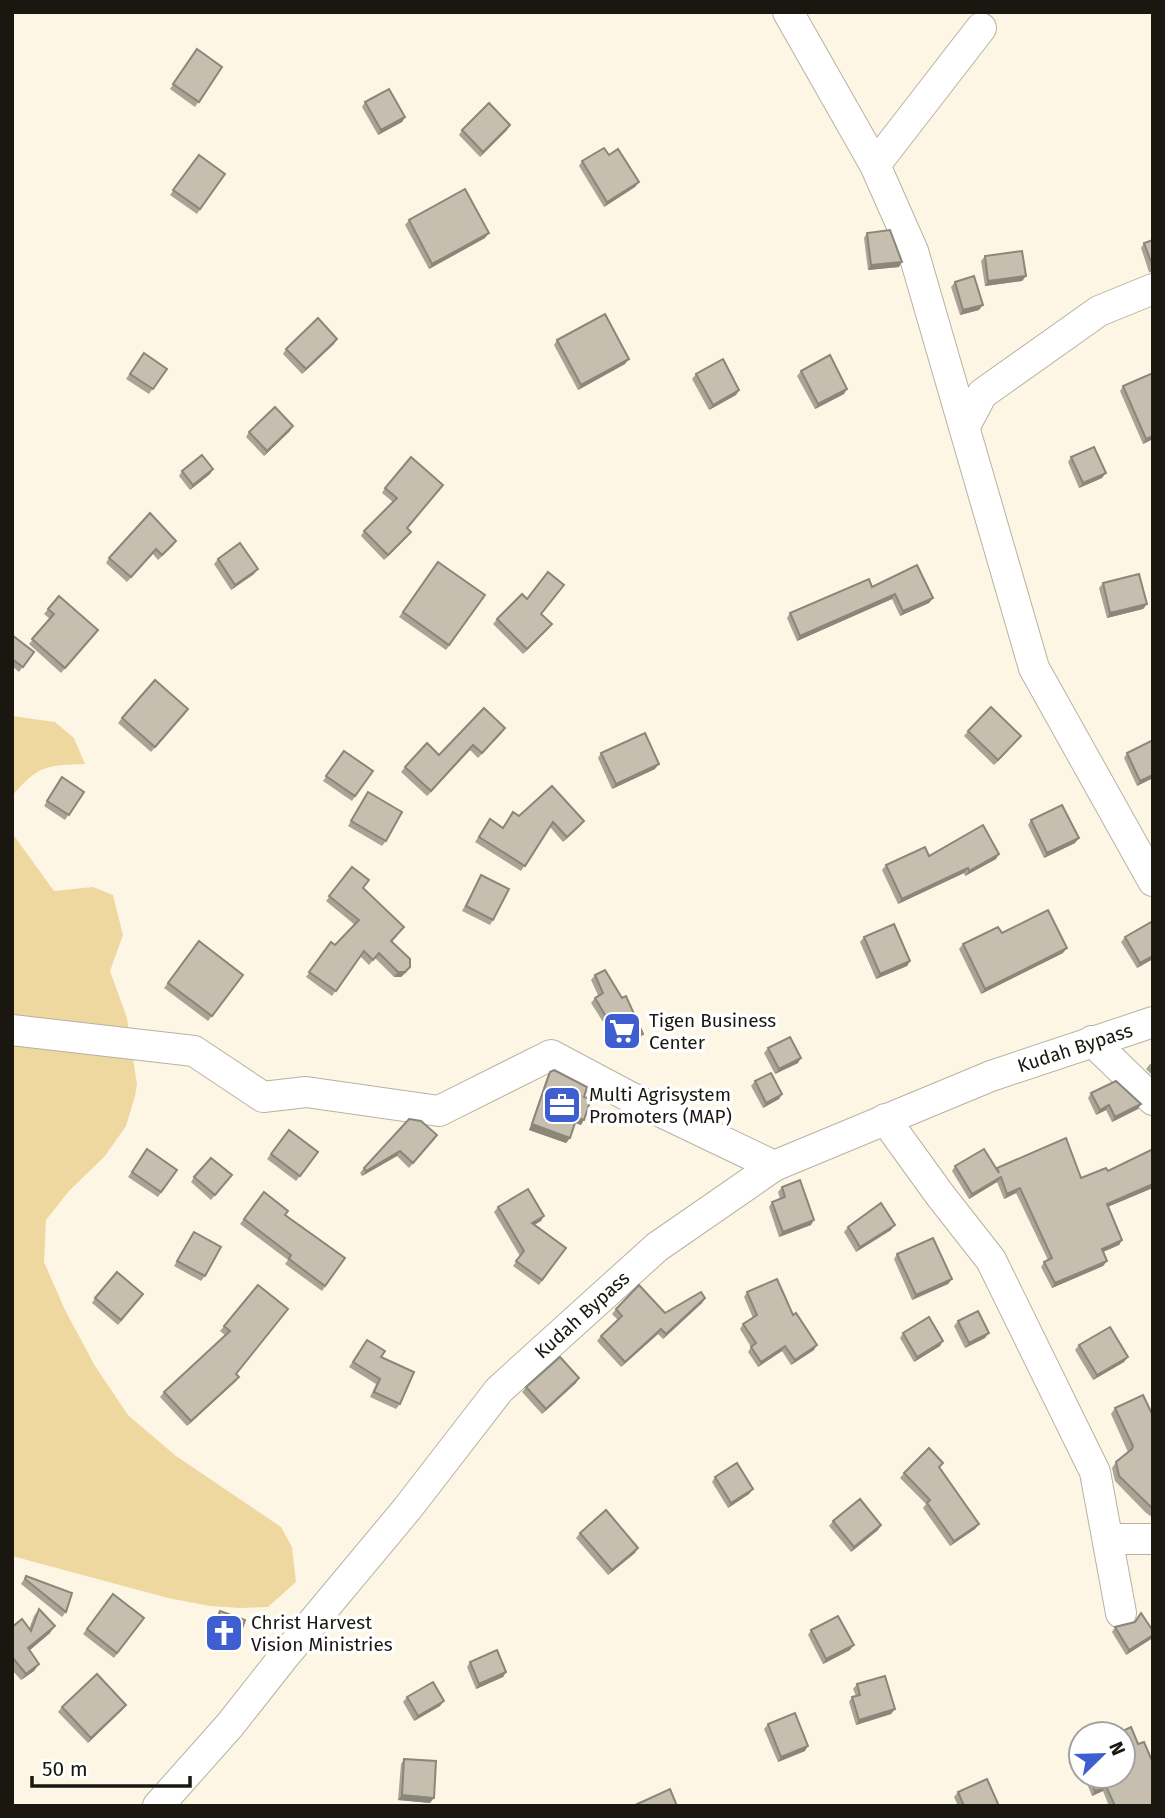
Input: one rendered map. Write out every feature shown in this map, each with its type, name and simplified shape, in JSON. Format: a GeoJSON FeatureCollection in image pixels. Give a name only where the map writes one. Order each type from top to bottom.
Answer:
{"type":"FeatureCollection","features":[{"type":"Feature","properties":{"kind":"street"},"geometry":{"type":"LineString","coordinates":[[788,12],[875,165],[913,251],[1034,668],[1153,881]]}},
{"type":"Feature","properties":{"kind":"street"},"geometry":{"type":"LineString","coordinates":[[875,165],[981,28]]}},
{"type":"Feature","properties":{"kind":"street"},"geometry":{"type":"LineString","coordinates":[[965,426],[982,394],[1100,311],[1153,289]]}},
{"type":"Feature","properties":{"kind":"street","name":"Kudah Bypass"},"geometry":{"type":"LineString","coordinates":[[158,1806],[230,1725],[337,1595],[499,1390],[657,1247],[774,1166],[991,1076],[1153,1022]]}},
{"type":"Feature","properties":{"kind":"street"},"geometry":{"type":"LineString","coordinates":[[12,1030],[194,1051],[263,1097],[306,1093],[439,1111],[551,1055],[630,1097],[774,1166]]}},
{"type":"Feature","properties":{"kind":"street"},"geometry":{"type":"LineString","coordinates":[[1092,1041],[1153,1100]]}},
{"type":"Feature","properties":{"kind":"street"},"geometry":{"type":"LineString","coordinates":[[885,1119],[991,1260],[1095,1472],[1110,1539],[1121,1613]]}},
{"type":"Feature","properties":{"kind":"street"},"geometry":{"type":"LineString","coordinates":[[1110,1539],[1153,1539]]}},
{"type":"Feature","properties":{"kind":"shaded area"},"geometry":{"type":"Polygon","coordinates":[[[12,716],[55,722],[74,738],[85,764],[43,769],[29,778],[12,796],[12,716]]]}},
{"type":"Feature","properties":{"kind":"shaded area"},"geometry":{"type":"Polygon","coordinates":[[[12,833],[54,891],[93,887],[113,895],[123,935],[110,971],[127,1018],[137,1085],[126,1126],[105,1156],[69,1191],[46,1220],[44,1262],[65,1310],[95,1366],[128,1415],[176,1456],[281,1527],[292,1547],[296,1582],[268,1607],[210,1606],[168,1598],[12,1556],[12,833]]]}},
{"type":"Feature","properties":{"kind":"building"},"geometry":{"type":"Polygon","coordinates":[[[197,49],[222,67],[199,102],[173,84],[197,49]]]}},
{"type":"Feature","properties":{"kind":"building"},"geometry":{"type":"Polygon","coordinates":[[[389,89],[405,117],[381,130],[365,102],[389,89]]]}},
{"type":"Feature","properties":{"kind":"building"},"geometry":{"type":"Polygon","coordinates":[[[489,103],[510,125],[483,152],[462,130],[489,103]]]}},
{"type":"Feature","properties":{"kind":"building"},"geometry":{"type":"Polygon","coordinates":[[[604,148],[609,155],[618,149],[639,182],[607,202],[582,161],[604,148]]]}},
{"type":"Feature","properties":{"kind":"building"},"geometry":{"type":"Polygon","coordinates":[[[199,155],[225,174],[200,209],[173,190],[199,155]]]}},
{"type":"Feature","properties":{"kind":"building"},"geometry":{"type":"Polygon","coordinates":[[[465,189],[489,233],[432,264],[409,220],[465,189]]]}},
{"type":"Feature","properties":{"kind":"building"},"geometry":{"type":"Polygon","coordinates":[[[890,230],[902,262],[871,265],[867,233],[890,230]]]}},
{"type":"Feature","properties":{"kind":"building"},"geometry":{"type":"Polygon","coordinates":[[[1153,240],[1153,267],[1144,243],[1153,240]]]}},
{"type":"Feature","properties":{"kind":"building"},"geometry":{"type":"Polygon","coordinates":[[[1022,251],[1026,276],[988,281],[985,256],[1022,251]]]}},
{"type":"Feature","properties":{"kind":"building"},"geometry":{"type":"Polygon","coordinates":[[[974,276],[983,305],[963,310],[955,282],[974,276]]]}},
{"type":"Feature","properties":{"kind":"building"},"geometry":{"type":"Polygon","coordinates":[[[605,314],[629,359],[581,385],[557,340],[605,314]]]}},
{"type":"Feature","properties":{"kind":"building"},"geometry":{"type":"Polygon","coordinates":[[[318,318],[337,339],[306,369],[286,349],[318,318]]]}},
{"type":"Feature","properties":{"kind":"building"},"geometry":{"type":"Polygon","coordinates":[[[144,353],[167,369],[153,389],[130,374],[144,353]]]}},
{"type":"Feature","properties":{"kind":"building"},"geometry":{"type":"Polygon","coordinates":[[[830,355],[847,389],[818,404],[801,371],[830,355]]]}},
{"type":"Feature","properties":{"kind":"building"},"geometry":{"type":"Polygon","coordinates":[[[723,359],[739,390],[713,405],[696,374],[723,359]]]}},
{"type":"Feature","properties":{"kind":"building"},"geometry":{"type":"Polygon","coordinates":[[[1153,373],[1153,436],[1146,439],[1123,386],[1153,373]]]}},
{"type":"Feature","properties":{"kind":"building"},"geometry":{"type":"Polygon","coordinates":[[[275,407],[293,426],[267,451],[249,432],[275,407]]]}},
{"type":"Feature","properties":{"kind":"building"},"geometry":{"type":"Polygon","coordinates":[[[1094,447],[1106,473],[1083,483],[1071,457],[1094,447]]]}},
{"type":"Feature","properties":{"kind":"building"},"geometry":{"type":"Polygon","coordinates":[[[202,455],[213,469],[193,485],[182,471],[202,455]]]}},
{"type":"Feature","properties":{"kind":"building"},"geometry":{"type":"Polygon","coordinates":[[[411,457],[443,485],[407,528],[411,532],[388,555],[364,531],[397,498],[385,488],[411,457]]]}},
{"type":"Feature","properties":{"kind":"building"},"geometry":{"type":"Polygon","coordinates":[[[150,513],[176,541],[162,555],[156,549],[131,577],[109,558],[150,513]]]}},
{"type":"Feature","properties":{"kind":"building"},"geometry":{"type":"Polygon","coordinates":[[[240,543],[258,569],[235,585],[218,559],[240,543]]]}},
{"type":"Feature","properties":{"kind":"building"},"geometry":{"type":"Polygon","coordinates":[[[438,562],[485,595],[449,645],[403,612],[438,562]]]}},
{"type":"Feature","properties":{"kind":"building"},"geometry":{"type":"Polygon","coordinates":[[[917,565],[933,598],[903,611],[895,594],[800,636],[790,613],[869,579],[872,587],[917,565]]]}},
{"type":"Feature","properties":{"kind":"building"},"geometry":{"type":"Polygon","coordinates":[[[548,572],[564,585],[541,614],[552,624],[527,649],[497,619],[522,594],[527,599],[548,572]]]}},
{"type":"Feature","properties":{"kind":"building"},"geometry":{"type":"Polygon","coordinates":[[[1139,574],[1147,604],[1110,613],[1103,583],[1139,574]]]}},
{"type":"Feature","properties":{"kind":"building"},"geometry":{"type":"Polygon","coordinates":[[[59,596],[98,630],[65,668],[32,639],[54,614],[48,609],[59,596]]]}},
{"type":"Feature","properties":{"kind":"building"},"geometry":{"type":"Polygon","coordinates":[[[12,635],[34,652],[23,667],[12,659],[12,635]]]}},
{"type":"Feature","properties":{"kind":"building"},"geometry":{"type":"Polygon","coordinates":[[[155,680],[188,709],[155,747],[122,718],[155,680]]]}},
{"type":"Feature","properties":{"kind":"building"},"geometry":{"type":"Polygon","coordinates":[[[991,707],[1021,736],[998,760],[968,731],[991,707]]]}},
{"type":"Feature","properties":{"kind":"building"},"geometry":{"type":"Polygon","coordinates":[[[484,708],[505,728],[482,753],[473,745],[431,791],[405,767],[427,743],[439,755],[484,708]]]}},
{"type":"Feature","properties":{"kind":"building"},"geometry":{"type":"Polygon","coordinates":[[[645,733],[659,764],[616,784],[601,753],[645,733]]]}},
{"type":"Feature","properties":{"kind":"building"},"geometry":{"type":"Polygon","coordinates":[[[1153,740],[1153,775],[1140,781],[1127,753],[1153,740]]]}},
{"type":"Feature","properties":{"kind":"building"},"geometry":{"type":"Polygon","coordinates":[[[344,751],[373,771],[355,796],[326,776],[344,751]]]}},
{"type":"Feature","properties":{"kind":"building"},"geometry":{"type":"Polygon","coordinates":[[[62,777],[84,792],[69,815],[47,801],[62,777]]]}},
{"type":"Feature","properties":{"kind":"building"},"geometry":{"type":"Polygon","coordinates":[[[552,786],[584,821],[567,837],[553,822],[525,866],[479,837],[490,819],[503,828],[513,812],[519,816],[552,786]]]}},
{"type":"Feature","properties":{"kind":"building"},"geometry":{"type":"Polygon","coordinates":[[[368,792],[402,812],[386,841],[351,821],[368,792]]]}},
{"type":"Feature","properties":{"kind":"building"},"geometry":{"type":"Polygon","coordinates":[[[1062,805],[1079,838],[1047,853],[1031,820],[1062,805]]]}},
{"type":"Feature","properties":{"kind":"building"},"geometry":{"type":"Polygon","coordinates":[[[983,825],[999,854],[969,871],[968,868],[902,899],[886,865],[925,847],[929,856],[983,825]]]}},
{"type":"Feature","properties":{"kind":"building"},"geometry":{"type":"Polygon","coordinates":[[[352,867],[369,880],[363,888],[404,927],[391,941],[410,959],[410,967],[405,972],[398,972],[379,953],[373,960],[364,951],[336,991],[309,972],[331,942],[335,945],[359,920],[329,896],[352,867]]]}},
{"type":"Feature","properties":{"kind":"building"},"geometry":{"type":"Polygon","coordinates":[[[481,875],[509,889],[493,920],[466,906],[481,875]]]}},
{"type":"Feature","properties":{"kind":"building"},"geometry":{"type":"Polygon","coordinates":[[[1048,910],[1067,948],[985,989],[963,944],[998,927],[1002,933],[1048,910]]]}},
{"type":"Feature","properties":{"kind":"building"},"geometry":{"type":"Polygon","coordinates":[[[1153,921],[1153,956],[1140,963],[1125,937],[1153,921]]]}},
{"type":"Feature","properties":{"kind":"building"},"geometry":{"type":"Polygon","coordinates":[[[894,924],[910,961],[880,974],[864,937],[894,924]]]}},
{"type":"Feature","properties":{"kind":"building"},"geometry":{"type":"Polygon","coordinates":[[[199,941],[243,975],[212,1016],[168,983],[199,941]]]}},
{"type":"Feature","properties":{"kind":"building"},"geometry":{"type":"Polygon","coordinates":[[[605,970],[622,998],[626,996],[643,1034],[625,1042],[614,1016],[608,1020],[595,998],[603,993],[595,975],[605,970]]]}},
{"type":"Feature","properties":{"kind":"building"},"geometry":{"type":"Polygon","coordinates":[[[790,1037],[801,1058],[779,1069],[768,1048],[790,1037]]]}},
{"type":"Feature","properties":{"kind":"building"},"geometry":{"type":"Polygon","coordinates":[[[554,1070],[587,1087],[584,1097],[591,1099],[584,1120],[577,1117],[570,1138],[532,1124],[550,1072],[554,1070]]]}},
{"type":"Feature","properties":{"kind":"building"},"geometry":{"type":"Polygon","coordinates":[[[771,1073],[782,1094],[766,1103],[755,1081],[771,1073]]]}},
{"type":"Feature","properties":{"kind":"building"},"geometry":{"type":"Polygon","coordinates":[[[1116,1081],[1141,1104],[1115,1117],[1109,1105],[1100,1110],[1091,1093],[1116,1081]]]}},
{"type":"Feature","properties":{"kind":"building"},"geometry":{"type":"Polygon","coordinates":[[[409,1119],[421,1121],[437,1135],[413,1163],[400,1151],[366,1171],[364,1168],[409,1119]]]}},
{"type":"Feature","properties":{"kind":"building"},"geometry":{"type":"Polygon","coordinates":[[[289,1130],[318,1152],[300,1176],[271,1154],[289,1130]]]}},
{"type":"Feature","properties":{"kind":"building"},"geometry":{"type":"Polygon","coordinates":[[[1066,1138],[1081,1178],[1106,1168],[1108,1171],[1153,1149],[1153,1184],[1107,1204],[1122,1240],[1102,1249],[1107,1261],[1055,1283],[1044,1262],[1052,1258],[1020,1188],[1007,1194],[1001,1177],[972,1194],[955,1166],[984,1149],[999,1173],[997,1168],[1066,1138]]]}},
{"type":"Feature","properties":{"kind":"building"},"geometry":{"type":"Polygon","coordinates":[[[147,1149],[177,1170],[161,1192],[132,1172],[147,1149]]]}},
{"type":"Feature","properties":{"kind":"building"},"geometry":{"type":"Polygon","coordinates":[[[211,1158],[232,1175],[215,1195],[194,1177],[211,1158]]]}},
{"type":"Feature","properties":{"kind":"building"},"geometry":{"type":"Polygon","coordinates":[[[800,1180],[814,1220],[783,1232],[772,1202],[785,1197],[782,1187],[800,1180]]]}},
{"type":"Feature","properties":{"kind":"building"},"geometry":{"type":"Polygon","coordinates":[[[528,1189],[544,1216],[532,1223],[566,1248],[542,1280],[516,1261],[524,1251],[498,1207],[528,1189]]]}},
{"type":"Feature","properties":{"kind":"building"},"geometry":{"type":"Polygon","coordinates":[[[264,1192],[288,1211],[285,1215],[345,1258],[325,1286],[289,1259],[291,1255],[244,1219],[264,1192]]]}},
{"type":"Feature","properties":{"kind":"building"},"geometry":{"type":"Polygon","coordinates":[[[881,1203],[895,1225],[860,1247],[848,1227],[881,1203]]]}},
{"type":"Feature","properties":{"kind":"building"},"geometry":{"type":"Polygon","coordinates":[[[194,1232],[221,1247],[205,1276],[177,1261],[194,1232]]]}},
{"type":"Feature","properties":{"kind":"building"},"geometry":{"type":"Polygon","coordinates":[[[933,1238],[952,1279],[916,1295],[897,1254],[933,1238]]]}},
{"type":"Feature","properties":{"kind":"building"},"geometry":{"type":"Polygon","coordinates":[[[117,1272],[143,1294],[121,1320],[95,1298],[117,1272]]]}},
{"type":"Feature","properties":{"kind":"building"},"geometry":{"type":"Polygon","coordinates":[[[777,1279],[793,1315],[796,1313],[817,1345],[795,1360],[785,1346],[761,1362],[751,1347],[756,1343],[743,1324],[757,1315],[747,1292],[777,1279]]]}},
{"type":"Feature","properties":{"kind":"building"},"geometry":{"type":"Polygon","coordinates":[[[258,1285],[288,1309],[236,1374],[239,1377],[191,1421],[164,1392],[230,1331],[224,1326],[258,1285]]]}},
{"type":"Feature","properties":{"kind":"building"},"geometry":{"type":"Polygon","coordinates":[[[639,1285],[665,1313],[701,1292],[705,1298],[666,1334],[661,1329],[625,1362],[601,1336],[622,1316],[616,1309],[639,1285]]]}},
{"type":"Feature","properties":{"kind":"building"},"geometry":{"type":"Polygon","coordinates":[[[978,1311],[989,1333],[969,1343],[958,1321],[978,1311]]]}},
{"type":"Feature","properties":{"kind":"building"},"geometry":{"type":"Polygon","coordinates":[[[929,1317],[943,1341],[917,1357],[903,1333],[929,1317]]]}},
{"type":"Feature","properties":{"kind":"building"},"geometry":{"type":"Polygon","coordinates":[[[1110,1327],[1128,1357],[1097,1375],[1079,1345],[1110,1327]]]}},
{"type":"Feature","properties":{"kind":"building"},"geometry":{"type":"Polygon","coordinates":[[[367,1340],[385,1351],[381,1357],[414,1372],[400,1404],[374,1392],[380,1379],[353,1362],[367,1340]]]}},
{"type":"Feature","properties":{"kind":"building"},"geometry":{"type":"Polygon","coordinates":[[[560,1357],[579,1378],[546,1409],[526,1387],[560,1357]]]}},
{"type":"Feature","properties":{"kind":"building"},"geometry":{"type":"Polygon","coordinates":[[[1143,1395],[1153,1416],[1153,1509],[1119,1476],[1116,1462],[1133,1446],[1115,1408],[1143,1395]]]}},
{"type":"Feature","properties":{"kind":"building"},"geometry":{"type":"Polygon","coordinates":[[[929,1448],[943,1463],[939,1467],[979,1524],[954,1541],[927,1503],[930,1500],[904,1473],[929,1448]]]}},
{"type":"Feature","properties":{"kind":"building"},"geometry":{"type":"Polygon","coordinates":[[[737,1463],[753,1489],[731,1503],[715,1477],[737,1463]]]}},
{"type":"Feature","properties":{"kind":"building"},"geometry":{"type":"Polygon","coordinates":[[[860,1499],[881,1525],[854,1547],[833,1521],[860,1499]]]}},
{"type":"Feature","properties":{"kind":"building"},"geometry":{"type":"Polygon","coordinates":[[[606,1510],[638,1548],[612,1570],[580,1533],[606,1510]]]}},
{"type":"Feature","properties":{"kind":"building"},"geometry":{"type":"Polygon","coordinates":[[[26,1576],[72,1593],[66,1612],[25,1579],[26,1576]]]}},
{"type":"Feature","properties":{"kind":"building"},"geometry":{"type":"Polygon","coordinates":[[[113,1594],[144,1618],[117,1653],[87,1629],[113,1594]]]}},
{"type":"Feature","properties":{"kind":"building"},"geometry":{"type":"Polygon","coordinates":[[[39,1609],[55,1626],[28,1648],[39,1664],[26,1674],[12,1657],[12,1627],[22,1619],[31,1631],[39,1609]]]}},
{"type":"Feature","properties":{"kind":"building","name":"Christ Harvest Vision Ministries"},"geometry":{"type":"Polygon","coordinates":[[[220,1611],[245,1620],[236,1645],[211,1636],[220,1611]]]}},
{"type":"Feature","properties":{"kind":"building"},"geometry":{"type":"Polygon","coordinates":[[[1141,1613],[1153,1635],[1129,1650],[1115,1627],[1135,1622],[1141,1613]]]}},
{"type":"Feature","properties":{"kind":"building"},"geometry":{"type":"Polygon","coordinates":[[[838,1616],[854,1645],[826,1659],[811,1630],[838,1616]]]}},
{"type":"Feature","properties":{"kind":"building"},"geometry":{"type":"Polygon","coordinates":[[[497,1650],[506,1672],[479,1684],[470,1662],[497,1650]]]}},
{"type":"Feature","properties":{"kind":"building"},"geometry":{"type":"Polygon","coordinates":[[[97,1674],[126,1705],[91,1738],[62,1707],[97,1674]]]}},
{"type":"Feature","properties":{"kind":"building"},"geometry":{"type":"Polygon","coordinates":[[[885,1676],[895,1709],[859,1720],[852,1697],[860,1695],[857,1684],[885,1676]]]}},
{"type":"Feature","properties":{"kind":"building"},"geometry":{"type":"Polygon","coordinates":[[[433,1682],[444,1701],[418,1716],[407,1697],[433,1682]]]}},
{"type":"Feature","properties":{"kind":"building"},"geometry":{"type":"Polygon","coordinates":[[[795,1713],[808,1746],[781,1757],[768,1724],[795,1713]]]}},
{"type":"Feature","properties":{"kind":"building"},"geometry":{"type":"Polygon","coordinates":[[[1137,1742],[1138,1744],[1144,1742],[1153,1763],[1153,1806],[1115,1806],[1108,1790],[1137,1790],[1137,1742]]]}},
{"type":"Feature","properties":{"kind":"building"},"geometry":{"type":"Polygon","coordinates":[[[404,1759],[436,1761],[434,1798],[402,1795],[404,1759]]]}},
{"type":"Feature","properties":{"kind":"building"},"geometry":{"type":"Polygon","coordinates":[[[987,1779],[999,1806],[964,1806],[958,1792],[987,1779]]]}},
{"type":"Feature","properties":{"kind":"building"},"geometry":{"type":"Polygon","coordinates":[[[670,1789],[677,1806],[633,1806],[670,1789]]]}},
{"type":"Feature","properties":{"kind":"place","name":"Tigen Business Center"},"geometry":{"type":"Point","coordinates":[622,1031]}},
{"type":"Feature","properties":{"kind":"place","name":"Multi Agrisystem Promoters (MAP)"},"geometry":{"type":"Point","coordinates":[562,1105]}},
{"type":"Feature","properties":{"kind":"place","name":"Christ Harvest Vision Ministries"},"geometry":{"type":"Point","coordinates":[224,1633]}}]}
